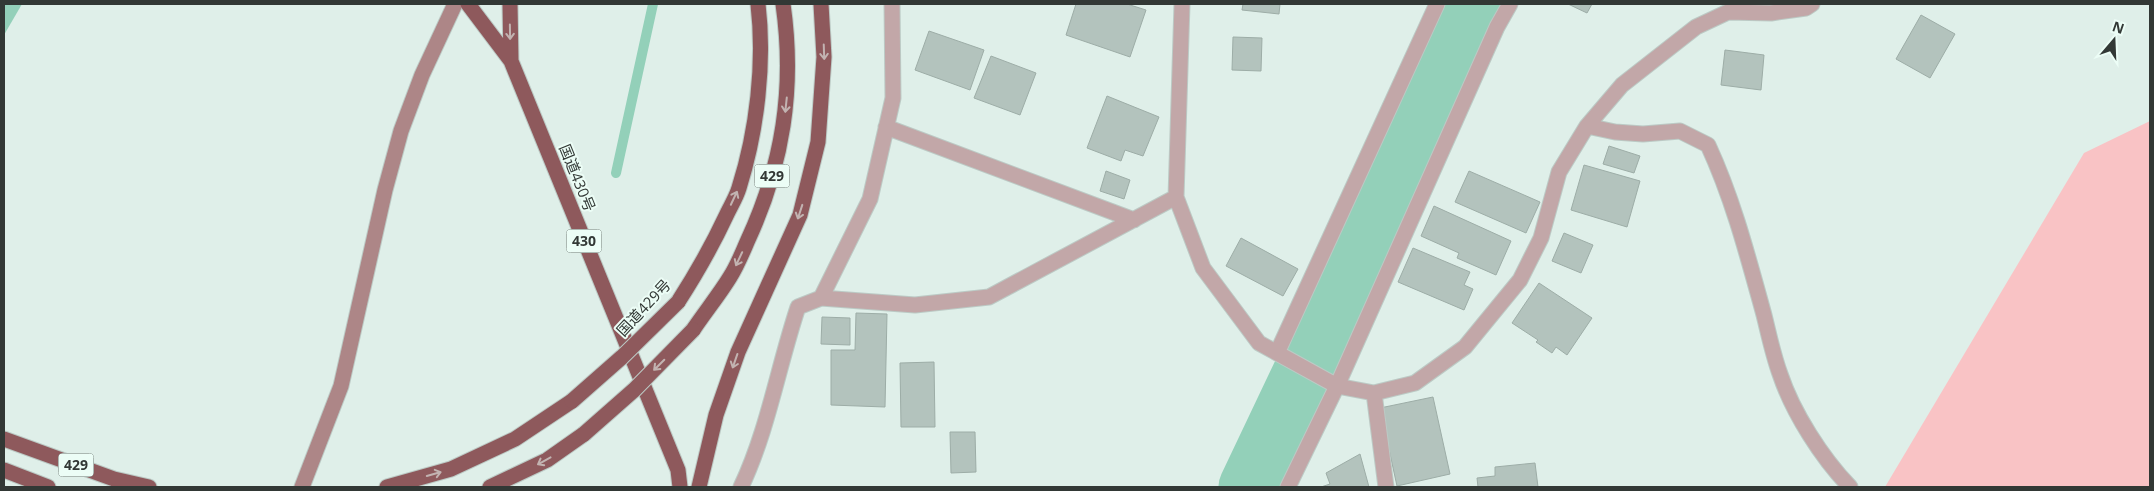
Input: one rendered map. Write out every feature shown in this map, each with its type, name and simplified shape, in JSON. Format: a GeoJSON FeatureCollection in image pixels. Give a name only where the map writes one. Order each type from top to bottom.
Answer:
{"type":"FeatureCollection","features":[{"type":"Feature","properties":{"kind":"highway","name":"国道430号"},"geometry":{"type":"LineString","coordinates":[[468,4],[511,61],[678,470],[680,487]]}},
{"type":"Feature","properties":{"kind":"highway"},"geometry":{"type":"LineString","coordinates":[[510,4],[511,61]]}},
{"type":"Feature","properties":{"kind":"highway","name":"国道429号"},"geometry":{"type":"LineString","coordinates":[[751,4],[760,24]]}},
{"type":"Feature","properties":{"kind":"highway","name":"国道429号"},"geometry":{"type":"LineString","coordinates":[[387,487],[451,469],[507,443],[572,401],[622,357],[678,302],[708,253],[739,189],[755,119],[761,61],[758,4]]}},
{"type":"Feature","properties":{"kind":"highway","name":"429"},"geometry":{"type":"LineString","coordinates":[[490,487],[547,460],[584,434],[634,390],[693,330],[731,276],[758,218],[774,168],[784,124],[789,78],[787,33],[783,4]]}},
{"type":"Feature","properties":{"kind":"highway"},"geometry":{"type":"LineString","coordinates":[[699,487],[716,415],[738,352],[800,215],[818,142],[824,57],[820,4]]}},
{"type":"Feature","properties":{"kind":"highway","name":"429"},"geometry":{"type":"LineString","coordinates":[[4,439],[114,479],[149,487]]}},
{"type":"Feature","properties":{"kind":"highway","name":"429"},"geometry":{"type":"LineString","coordinates":[[4,470],[48,487]]}},
{"type":"Feature","properties":{"kind":"street"},"geometry":{"type":"LineString","coordinates":[[302,487],[341,386],[385,190],[401,131],[422,75],[455,4]]}},
{"type":"Feature","properties":{"kind":"street"},"geometry":{"type":"LineString","coordinates":[[821,298],[870,199],[892,98],[892,4]]}},
{"type":"Feature","properties":{"kind":"street"},"geometry":{"type":"LineString","coordinates":[[1182,4],[1176,197],[1203,268],[1259,343],[1332,384],[1374,393],[1415,383],[1465,347],[1520,280],[1542,238],[1559,172],[1587,126],[1622,86],[1696,27],[1728,12],[1771,13],[1806,8],[1812,4]]}},
{"type":"Feature","properties":{"kind":"street"},"geometry":{"type":"LineString","coordinates":[[1282,356],[1437,4]]}},
{"type":"Feature","properties":{"kind":"street"},"geometry":{"type":"LineString","coordinates":[[1288,487],[1332,384],[1493,36],[1510,4]]}},
{"type":"Feature","properties":{"kind":"street"},"geometry":{"type":"LineString","coordinates":[[1587,126],[1615,132],[1643,134],[1680,131],[1708,145],[1718,168],[1743,241],[1780,375],[1803,423],[1838,475],[1850,487]]}},
{"type":"Feature","properties":{"kind":"street"},"geometry":{"type":"LineString","coordinates":[[886,127],[1134,220]]}},
{"type":"Feature","properties":{"kind":"street"},"geometry":{"type":"LineString","coordinates":[[741,487],[763,429],[798,307],[821,298],[915,305],[989,297],[1176,197]]}},
{"type":"Feature","properties":{"kind":"street"},"geometry":{"type":"LineString","coordinates":[[1374,393],[1386,487]]}},
{"type":"Feature","properties":{"kind":"shaded area"},"geometry":{"type":"Polygon","coordinates":[[[4,4],[22,4],[4,35],[4,4]]]}},
{"type":"Feature","properties":{"kind":"shaded area"},"geometry":{"type":"Polygon","coordinates":[[[2150,121],[2150,487],[1885,487],[2084,153],[2150,121]]]}},
{"type":"Feature","properties":{"kind":"building"},"geometry":{"type":"Polygon","coordinates":[[[1076,4],[1127,4],[1146,10],[1130,57],[1066,35],[1076,4]]]}},
{"type":"Feature","properties":{"kind":"building"},"geometry":{"type":"Polygon","coordinates":[[[1243,4],[1280,4],[1279,14],[1242,10],[1243,4]]]}},
{"type":"Feature","properties":{"kind":"building"},"geometry":{"type":"Polygon","coordinates":[[[1568,4],[1592,4],[1587,13],[1568,4]]]}},
{"type":"Feature","properties":{"kind":"building"},"geometry":{"type":"Polygon","coordinates":[[[1921,15],[1955,34],[1930,78],[1896,59],[1921,15]]]}},
{"type":"Feature","properties":{"kind":"building"},"geometry":{"type":"Polygon","coordinates":[[[929,31],[984,50],[970,90],[915,70],[929,31]]]}},
{"type":"Feature","properties":{"kind":"building"},"geometry":{"type":"Polygon","coordinates":[[[1233,37],[1262,38],[1261,71],[1232,70],[1233,37]]]}},
{"type":"Feature","properties":{"kind":"building"},"geometry":{"type":"Polygon","coordinates":[[[1725,50],[1764,55],[1761,90],[1721,85],[1725,50]]]}},
{"type":"Feature","properties":{"kind":"building"},"geometry":{"type":"Polygon","coordinates":[[[991,56],[1036,73],[1020,115],[974,98],[991,56]]]}},
{"type":"Feature","properties":{"kind":"building"},"geometry":{"type":"Polygon","coordinates":[[[1107,96],[1159,117],[1143,156],[1125,150],[1121,161],[1087,148],[1107,96]]]}},
{"type":"Feature","properties":{"kind":"building"},"geometry":{"type":"Polygon","coordinates":[[[1609,146],[1640,156],[1634,173],[1603,164],[1609,146]]]}},
{"type":"Feature","properties":{"kind":"building"},"geometry":{"type":"Polygon","coordinates":[[[1584,165],[1640,181],[1627,227],[1571,210],[1584,165]]]}},
{"type":"Feature","properties":{"kind":"building"},"geometry":{"type":"Polygon","coordinates":[[[1106,171],[1130,180],[1124,199],[1100,191],[1106,171]]]}},
{"type":"Feature","properties":{"kind":"building"},"geometry":{"type":"Polygon","coordinates":[[[1469,171],[1540,202],[1526,233],[1455,202],[1469,171]]]}},
{"type":"Feature","properties":{"kind":"building"},"geometry":{"type":"Polygon","coordinates":[[[1434,206],[1511,241],[1496,275],[1457,258],[1459,253],[1421,236],[1434,206]]]}},
{"type":"Feature","properties":{"kind":"building"},"geometry":{"type":"Polygon","coordinates":[[[1564,233],[1593,245],[1581,273],[1552,261],[1564,233]]]}},
{"type":"Feature","properties":{"kind":"building"},"geometry":{"type":"Polygon","coordinates":[[[1241,238],[1298,269],[1283,296],[1226,266],[1241,238]]]}},
{"type":"Feature","properties":{"kind":"building"},"geometry":{"type":"Polygon","coordinates":[[[1413,248],[1470,272],[1464,285],[1473,289],[1464,310],[1398,282],[1413,248]]]}},
{"type":"Feature","properties":{"kind":"building"},"geometry":{"type":"Polygon","coordinates":[[[1539,283],[1592,318],[1567,355],[1556,347],[1552,353],[1536,342],[1538,340],[1512,323],[1539,283]]]}},
{"type":"Feature","properties":{"kind":"building"},"geometry":{"type":"Polygon","coordinates":[[[856,313],[887,314],[885,407],[831,405],[831,350],[855,350],[856,313]]]}},
{"type":"Feature","properties":{"kind":"building"},"geometry":{"type":"Polygon","coordinates":[[[822,317],[850,318],[850,345],[821,344],[822,317]]]}},
{"type":"Feature","properties":{"kind":"building"},"geometry":{"type":"Polygon","coordinates":[[[934,362],[935,427],[901,427],[900,363],[934,362]]]}},
{"type":"Feature","properties":{"kind":"building"},"geometry":{"type":"Polygon","coordinates":[[[1433,397],[1450,474],[1397,486],[1380,408],[1433,397]]]}},
{"type":"Feature","properties":{"kind":"building"},"geometry":{"type":"Polygon","coordinates":[[[950,432],[975,432],[976,472],[951,473],[950,432]]]}},
{"type":"Feature","properties":{"kind":"building"},"geometry":{"type":"Polygon","coordinates":[[[1360,454],[1369,487],[1321,487],[1330,484],[1326,473],[1360,454]]]}},
{"type":"Feature","properties":{"kind":"building"},"geometry":{"type":"Polygon","coordinates":[[[1535,463],[1538,487],[1478,487],[1477,478],[1495,476],[1495,467],[1535,463]]]}},
{"type":"Feature","properties":{"kind":"waterway"},"geometry":{"type":"LineString","coordinates":[[616,173],[653,4]]}},
{"type":"Feature","properties":{"kind":"waterway"},"geometry":{"type":"LineString","coordinates":[[1249,487],[1325,327],[1472,4]]}}]}
